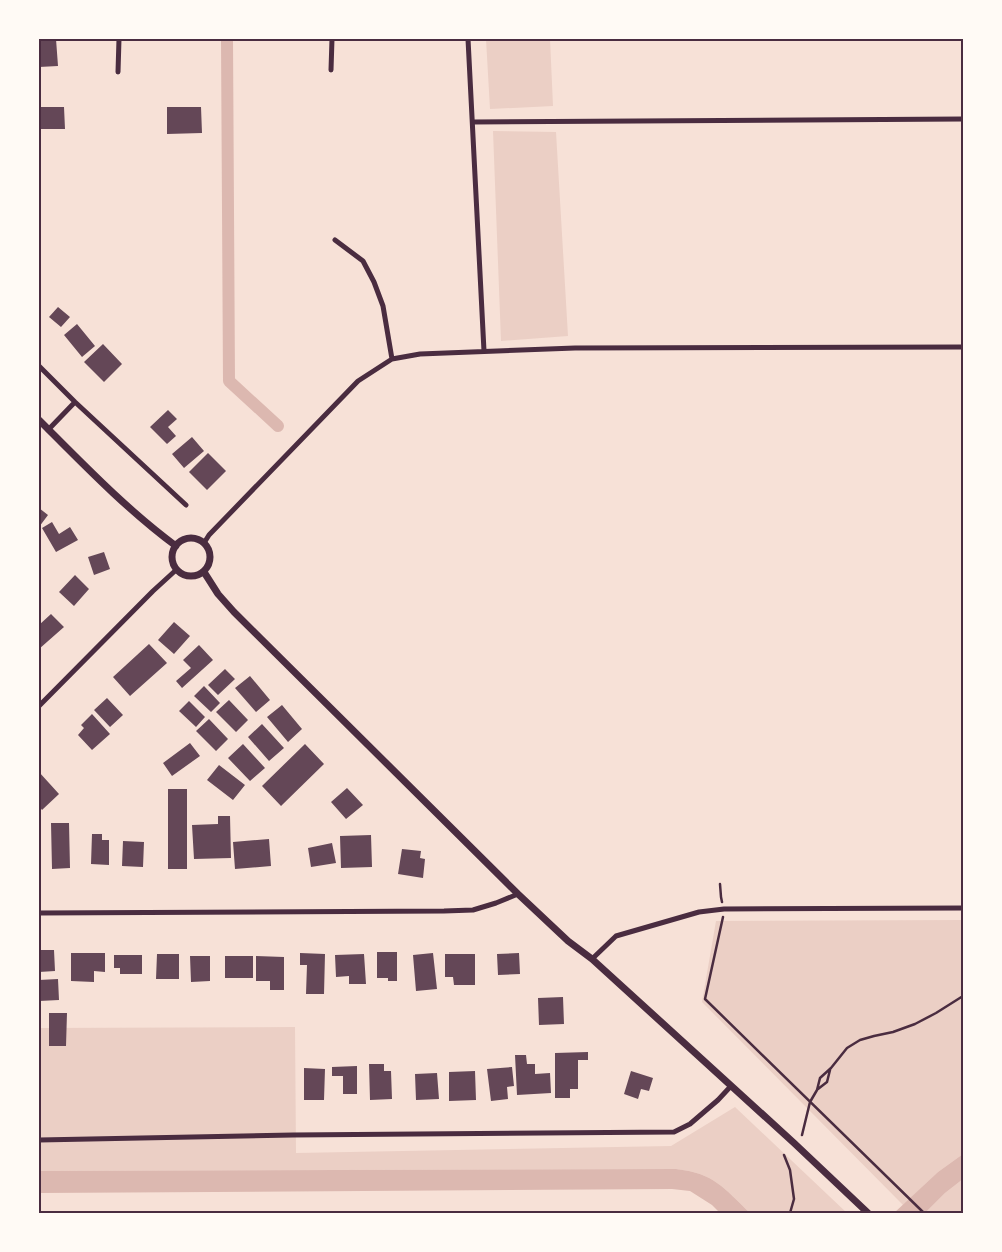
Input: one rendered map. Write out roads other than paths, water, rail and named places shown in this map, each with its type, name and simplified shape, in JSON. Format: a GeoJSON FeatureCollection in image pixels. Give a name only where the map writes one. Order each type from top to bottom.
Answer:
{"type":"FeatureCollection","features":[{"type":"Feature","properties":{"kind":"street"},"geometry":{"type":"LineString","coordinates":[[118,72],[119,39]]}},
{"type":"Feature","properties":{"kind":"street"},"geometry":{"type":"LineString","coordinates":[[331,70],[332,39]]}},
{"type":"Feature","properties":{"kind":"street"},"geometry":{"type":"LineString","coordinates":[[468,39],[484,351]]}},
{"type":"Feature","properties":{"kind":"street"},"geometry":{"type":"LineString","coordinates":[[473,122],[963,119]]}},
{"type":"Feature","properties":{"kind":"street"},"geometry":{"type":"LineString","coordinates":[[335,240],[363,261],[374,282],[383,306],[392,359]]}},
{"type":"Feature","properties":{"kind":"street"},"geometry":{"type":"LineString","coordinates":[[204,543],[209,535],[358,381],[392,359],[420,354],[585,348],[963,347]]}},
{"type":"Feature","properties":{"kind":"street"},"geometry":{"type":"LineString","coordinates":[[39,366],[186,505]]}},
{"type":"Feature","properties":{"kind":"street"},"geometry":{"type":"LineString","coordinates":[[48,430],[75,402]]}},
{"type":"Feature","properties":{"kind":"street"},"geometry":{"type":"LineString","coordinates":[[39,420],[131,511],[176,546]]}},
{"type":"Feature","properties":{"kind":"street"},"geometry":{"type":"LineString","coordinates":[[189,538],[196,538],[204,543],[208,548],[211,558],[204,572],[197,576],[190,576],[176,570],[172,558],[176,546],[189,538]]}},
{"type":"Feature","properties":{"kind":"street"},"geometry":{"type":"LineString","coordinates":[[39,706],[176,570]]}},
{"type":"Feature","properties":{"kind":"street"},"geometry":{"type":"LineString","coordinates":[[204,572],[218,594],[234,612],[518,894],[794,1143],[868,1213]]}},
{"type":"Feature","properties":{"kind":"street"},"geometry":{"type":"LineString","coordinates":[[39,913],[473,910],[518,894]]}},
{"type":"Feature","properties":{"kind":"street"},"geometry":{"type":"LineString","coordinates":[[592,959],[616,936],[699,912],[724,909],[963,908]]}},
{"type":"Feature","properties":{"kind":"street"},"geometry":{"type":"LineString","coordinates":[[39,1140],[293,1135],[674,1132],[690,1124],[731,1086]]}},
{"type":"Feature","properties":{"kind":"waterway"},"geometry":{"type":"LineString","coordinates":[[227,39],[229,381],[278,426]]}}]}
